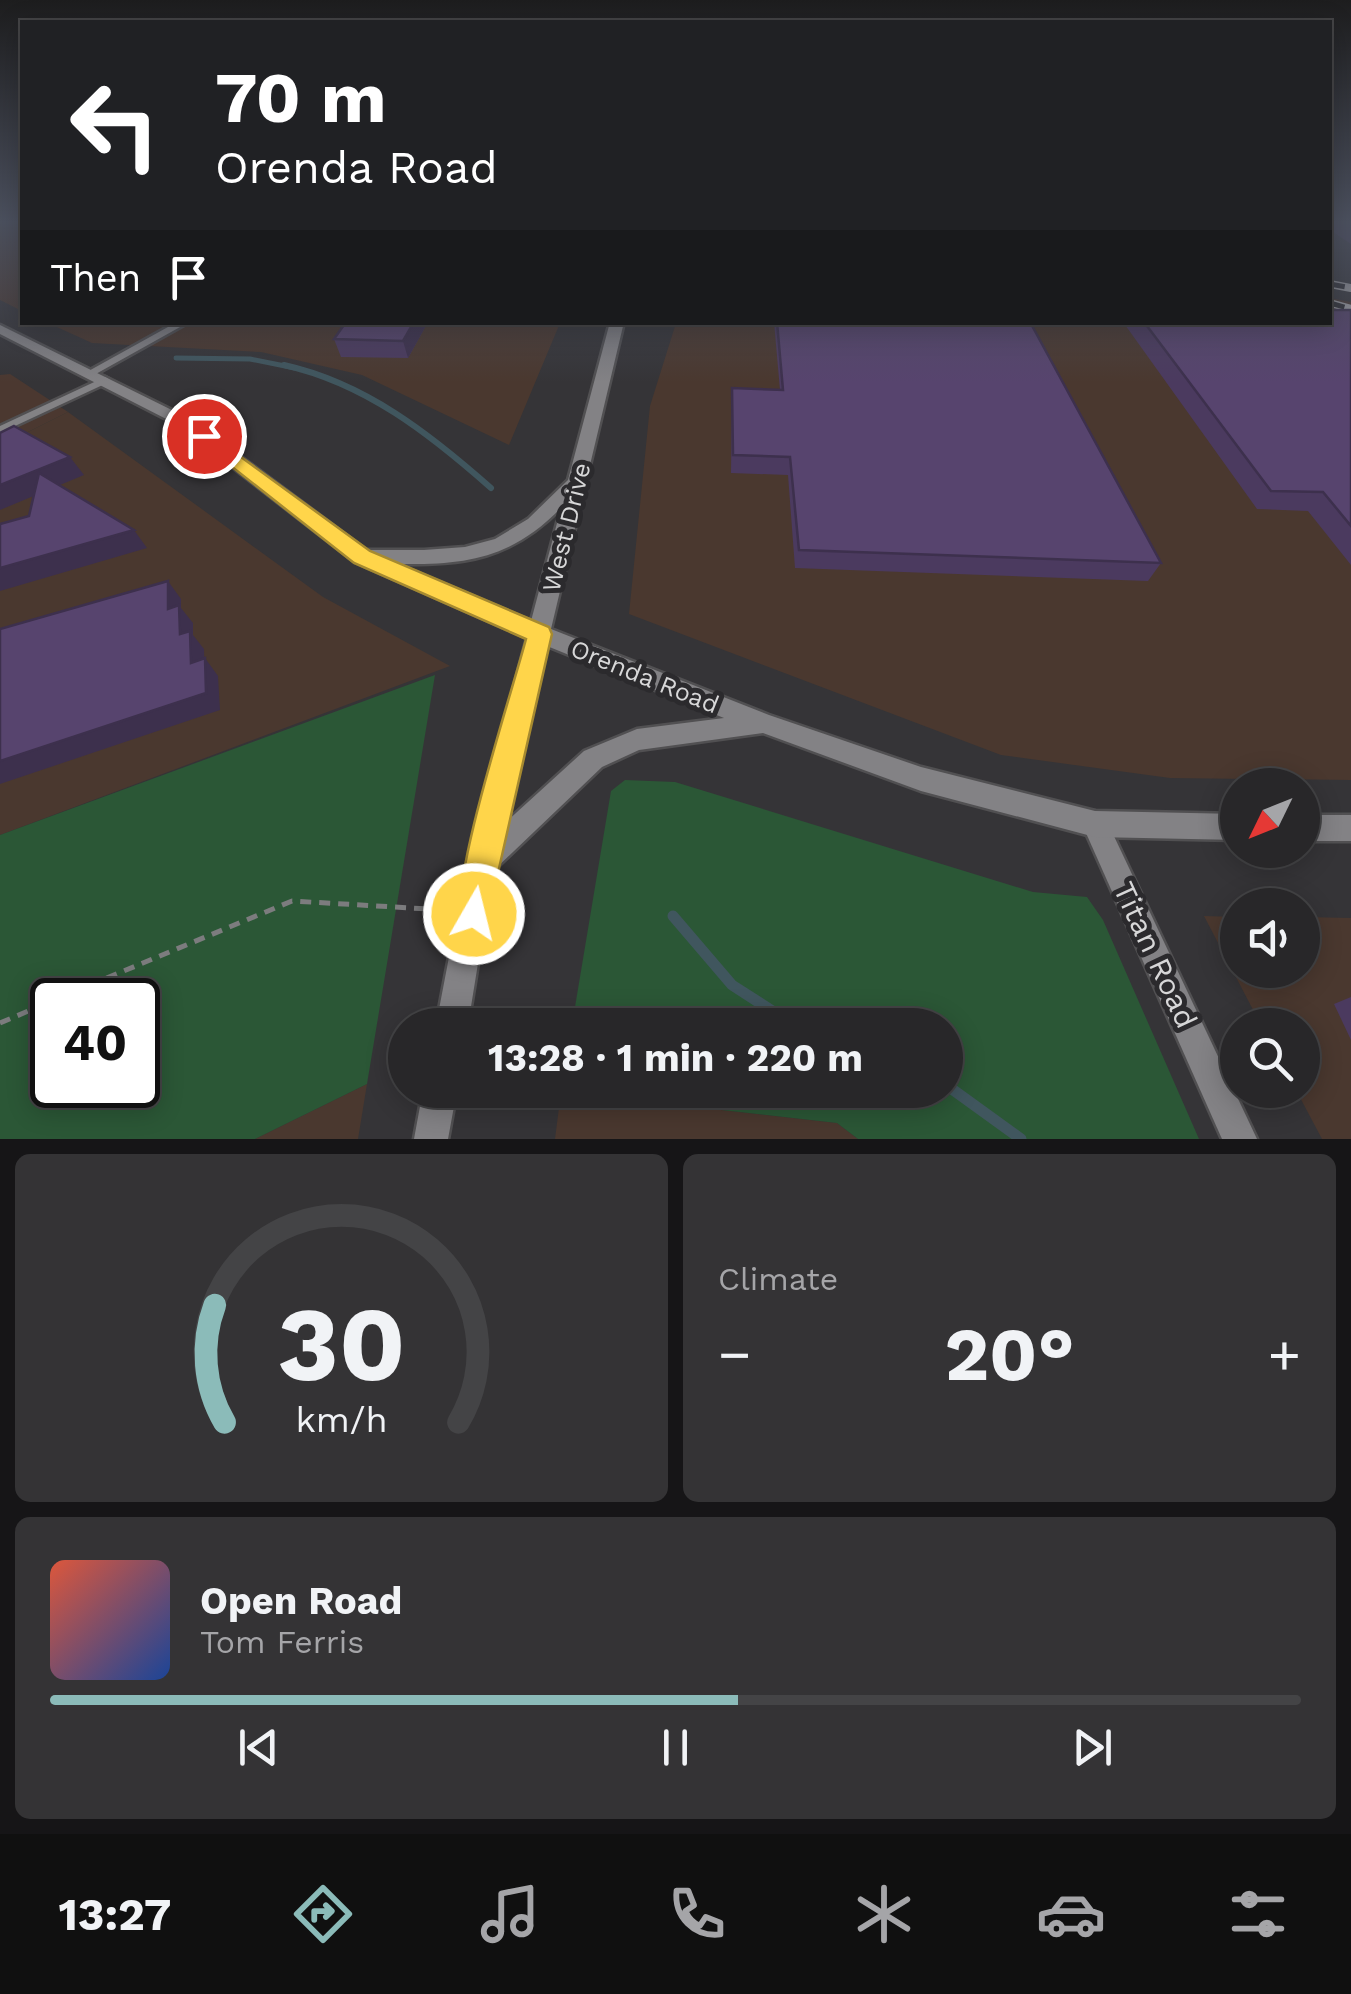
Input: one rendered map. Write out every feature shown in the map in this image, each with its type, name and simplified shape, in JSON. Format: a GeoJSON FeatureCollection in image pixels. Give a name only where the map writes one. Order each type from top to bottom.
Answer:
{"type":"FeatureCollection","features":[{"type":"Feature","properties":{"kind":"street","name":"West Drive"},"geometry":{"type":"LineString","coordinates":[[455,1008],[482,864],[616,325]]}},
{"type":"Feature","properties":{"kind":"street","name":"Orenda Road"},"geometry":{"type":"LineString","coordinates":[[0,328],[194,429],[362,557],[540,634],[763,724],[921,778],[1094,824],[1220,826]]}},
{"type":"Feature","properties":{"kind":"street"},"geometry":{"type":"LineString","coordinates":[[362,557],[466,554],[503,544],[522,533],[578,480]]}},
{"type":"Feature","properties":{"kind":"street"},"geometry":{"type":"LineString","coordinates":[[482,864],[592,759],[637,740],[763,724]]}},
{"type":"Feature","properties":{"kind":"street","name":"Titan Road"},"geometry":{"type":"LineString","coordinates":[[1094,824],[1240,1139]]}},
{"type":"Feature","properties":{"kind":"street"},"geometry":{"type":"LineString","coordinates":[[1320,828],[1351,828]]}},
{"type":"Feature","properties":{"kind":"street"},"geometry":{"type":"LineString","coordinates":[[431,1139],[437,1108]]}},
{"type":"Feature","properties":{"kind":"lane"},"geometry":{"type":"LineString","coordinates":[[0,430],[180,325]]}},
{"type":"Feature","properties":{"kind":"path"},"geometry":{"type":"LineString","coordinates":[[106,978],[292,901],[417,906],[474,914]]}},
{"type":"Feature","properties":{"kind":"path"},"geometry":{"type":"LineString","coordinates":[[0,1023],[30,1010]]}},
{"type":"Feature","properties":{"kind":"shaded area"},"geometry":{"type":"Polygon","coordinates":[[[0,275],[20,275],[20,310],[0,300],[0,275]]]}},
{"type":"Feature","properties":{"kind":"shaded area"},"geometry":{"type":"Polygon","coordinates":[[[1332,298],[1351,302],[1351,780],[1320,780],[1320,768],[1220,768],[1220,779],[1170,778],[1001,755],[629,614],[650,406],[675,325],[1332,325],[1332,298]]]}},
{"type":"Feature","properties":{"kind":"shaded area"},"geometry":{"type":"Polygon","coordinates":[[[52,325],[559,325],[509,445],[362,375],[261,352],[92,343],[52,325]]]}},
{"type":"Feature","properties":{"kind":"shaded area"},"geometry":{"type":"Polygon","coordinates":[[[10,374],[68,412],[0,446],[0,375],[10,374]]]}},
{"type":"Feature","properties":{"kind":"shaded area"},"geometry":{"type":"Polygon","coordinates":[[[68,412],[323,597],[450,666],[0,835],[0,446],[68,412]]]}},
{"type":"Feature","properties":{"kind":"shaded area"},"geometry":{"type":"Polygon","coordinates":[[[1204,916],[1220,916],[1220,947],[1204,916]]]}},
{"type":"Feature","properties":{"kind":"shaded area"},"geometry":{"type":"Polygon","coordinates":[[[1320,917],[1351,918],[1351,1139],[1322,1139],[1306,1108],[1320,1108],[1320,1008],[1252,1008],[1242,988],[1320,988],[1320,917]]]}},
{"type":"Feature","properties":{"kind":"shaded area"},"geometry":{"type":"Polygon","coordinates":[[[367,1084],[358,1139],[255,1139],[367,1084]]]}},
{"type":"Feature","properties":{"kind":"shaded area"},"geometry":{"type":"Polygon","coordinates":[[[559,1108],[703,1108],[837,1123],[858,1139],[555,1139],[559,1108]]]}},
{"type":"Feature","properties":{"kind":"green space"},"geometry":{"type":"Polygon","coordinates":[[[435,675],[367,1084],[255,1139],[0,1139],[0,835],[435,675]]]}},
{"type":"Feature","properties":{"kind":"green space"},"geometry":{"type":"Polygon","coordinates":[[[625,780],[675,782],[1033,892],[1087,897],[1103,920],[1199,1139],[858,1139],[837,1123],[703,1108],[963,1108],[963,1008],[575,1008],[611,791],[625,780]]]}},
{"type":"Feature","properties":{"kind":"building"},"geometry":{"type":"Polygon","coordinates":[[[1332,310],[1351,310],[1351,526],[1323,492],[1271,491],[1146,325],[1332,325],[1332,310]]]}},
{"type":"Feature","properties":{"kind":"building"},"geometry":{"type":"Polygon","coordinates":[[[344,325],[412,325],[403,341],[334,339],[344,325]]]}},
{"type":"Feature","properties":{"kind":"building"},"geometry":{"type":"Polygon","coordinates":[[[777,325],[1032,325],[1161,563],[799,550],[790,457],[733,455],[732,388],[783,390],[777,325]]]}},
{"type":"Feature","properties":{"kind":"building"},"geometry":{"type":"Polygon","coordinates":[[[14,426],[70,457],[0,485],[0,433],[14,426]]]}},
{"type":"Feature","properties":{"kind":"building"},"geometry":{"type":"Polygon","coordinates":[[[39,473],[134,530],[0,568],[0,524],[29,516],[39,473]]]}},
{"type":"Feature","properties":{"kind":"building"},"geometry":{"type":"Polygon","coordinates":[[[168,581],[168,609],[179,605],[180,634],[190,631],[191,663],[205,658],[206,693],[0,761],[0,629],[168,581]]]}},
{"type":"Feature","properties":{"kind":"waterway"},"geometry":{"type":"LineString","coordinates":[[176,358],[250,359],[295,368]]}},
{"type":"Feature","properties":{"kind":"waterway"},"geometry":{"type":"LineString","coordinates":[[284,365],[342,384],[395,413],[491,488]]}},
{"type":"Feature","properties":{"kind":"waterway"},"geometry":{"type":"LineString","coordinates":[[673,916],[732,985],[768,1008]]}},
{"type":"Feature","properties":{"kind":"waterway"},"geometry":{"type":"LineString","coordinates":[[963,1097],[1021,1139]]}},
{"type":"Feature","properties":{"kind":"railway"},"geometry":{"type":"LineString","coordinates":[[1332,284],[1351,288]]}},
{"type":"Feature","properties":{"kind":"railway"},"geometry":{"type":"LineString","coordinates":[[1332,304],[1351,309]]}},
{"type":"Feature","properties":{"kind":"route"},"geometry":{"type":"LineString","coordinates":[[204,436],[362,557],[540,634],[482,864],[474,914]]}}]}
